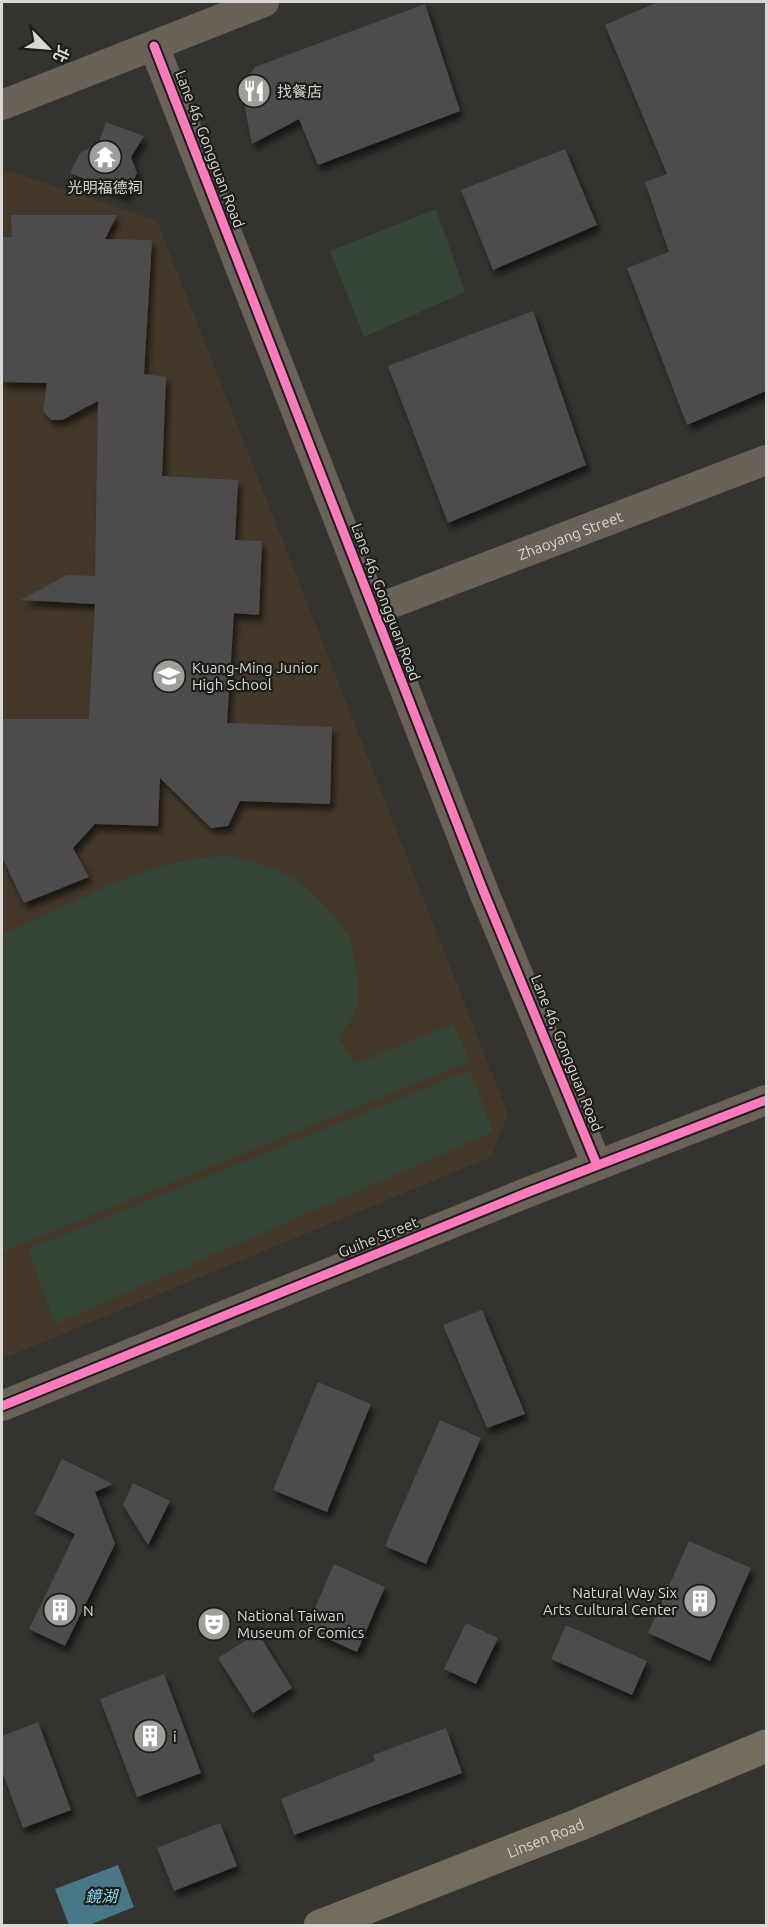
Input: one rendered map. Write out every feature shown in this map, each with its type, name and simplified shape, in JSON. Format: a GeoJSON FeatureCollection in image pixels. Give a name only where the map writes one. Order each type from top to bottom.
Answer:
{"type":"FeatureCollection","features":[{"type":"Feature","properties":{"kind":"main road","name":"Linsen Road"},"geometry":{"type":"LineString","coordinates":[[320,1926],[579,1825],[766,1746]]}},
{"type":"Feature","properties":{"kind":"street"},"geometry":{"type":"LineString","coordinates":[[2,105],[264,2]]}},
{"type":"Feature","properties":{"kind":"street","name":"Lane 46, Gongguan Road"},"geometry":{"type":"LineString","coordinates":[[154,46],[483,890],[597,1165]]}},
{"type":"Feature","properties":{"kind":"street","name":"Zhaoyang Street"},"geometry":{"type":"LineString","coordinates":[[374,610],[766,460]]}},
{"type":"Feature","properties":{"kind":"street","name":"Guihe Street"},"geometry":{"type":"LineString","coordinates":[[2,1406],[597,1165],[766,1100]]}},
{"type":"Feature","properties":{"kind":"shaded area","name":"Kuang-Ming Junior High School"},"geometry":{"type":"Polygon","coordinates":[[[2,168],[157,221],[508,1114],[491,1157],[2,1359],[2,168]]]}},
{"type":"Feature","properties":{"kind":"green space"},"geometry":{"type":"Polygon","coordinates":[[[436,209],[465,292],[364,337],[330,251],[436,209]]]}},
{"type":"Feature","properties":{"kind":"green space"},"geometry":{"type":"Polygon","coordinates":[[[228,855],[269,867],[293,878],[322,903],[347,934],[356,967],[358,1001],[353,1016],[339,1038],[355,1064],[453,1024],[470,1061],[2,1252],[2,935],[118,881],[163,865],[228,855]]]}},
{"type":"Feature","properties":{"kind":"green space"},"geometry":{"type":"Polygon","coordinates":[[[470,1070],[493,1132],[55,1324],[28,1249],[470,1070]]]}},
{"type":"Feature","properties":{"kind":"water","name":"鏡湖"},"geometry":{"type":"Polygon","coordinates":[[[118,1865],[134,1907],[89,1925],[69,1925],[55,1889],[118,1865]]]}},
{"type":"Feature","properties":{"kind":"building"},"geometry":{"type":"Polygon","coordinates":[[[658,2],[766,2],[766,391],[687,425],[627,268],[669,252],[645,182],[667,174],[605,25],[658,2]]]}},
{"type":"Feature","properties":{"kind":"building"},"geometry":{"type":"Polygon","coordinates":[[[425,4],[460,111],[318,165],[299,119],[252,144],[241,88],[255,67],[425,4]]]}},
{"type":"Feature","properties":{"kind":"building","name":"光明福德祠"},"geometry":{"type":"Polygon","coordinates":[[[106,122],[144,136],[131,157],[137,173],[126,196],[70,173],[80,153],[98,144],[106,122]]]}},
{"type":"Feature","properties":{"kind":"building"},"geometry":{"type":"Polygon","coordinates":[[[565,149],[597,225],[493,270],[461,190],[565,149]]]}},
{"type":"Feature","properties":{"kind":"building"},"geometry":{"type":"Polygon","coordinates":[[[11,215],[117,215],[105,239],[152,240],[144,374],[166,377],[162,476],[238,480],[235,540],[262,541],[259,615],[234,613],[227,723],[332,727],[330,804],[240,801],[228,826],[211,828],[160,778],[158,826],[95,824],[73,848],[89,877],[24,903],[2,857],[2,719],[89,719],[95,604],[21,600],[67,575],[95,576],[98,401],[62,420],[51,420],[43,411],[47,383],[2,382],[2,237],[12,237],[11,215]]]}},
{"type":"Feature","properties":{"kind":"building"},"geometry":{"type":"Polygon","coordinates":[[[533,311],[586,465],[448,523],[388,366],[533,311]]]}},
{"type":"Feature","properties":{"kind":"building"},"geometry":{"type":"Polygon","coordinates":[[[482,1310],[525,1414],[487,1428],[443,1325],[482,1310]]]}},
{"type":"Feature","properties":{"kind":"building"},"geometry":{"type":"Polygon","coordinates":[[[318,1382],[371,1404],[327,1512],[273,1490],[318,1382]]]}},
{"type":"Feature","properties":{"kind":"building"},"geometry":{"type":"Polygon","coordinates":[[[440,1420],[481,1438],[426,1564],[385,1546],[440,1420]]]}},
{"type":"Feature","properties":{"kind":"building"},"geometry":{"type":"Polygon","coordinates":[[[62,1459],[113,1484],[95,1492],[115,1544],[65,1646],[29,1629],[75,1534],[35,1514],[62,1459]]]}},
{"type":"Feature","properties":{"kind":"building"},"geometry":{"type":"Polygon","coordinates":[[[133,1483],[170,1501],[148,1545],[123,1505],[133,1483]]]}},
{"type":"Feature","properties":{"kind":"building","name":"Natural Way Six Arts Cultural Center"},"geometry":{"type":"Polygon","coordinates":[[[689,1541],[751,1568],[710,1661],[648,1633],[689,1541]]]}},
{"type":"Feature","properties":{"kind":"building"},"geometry":{"type":"Polygon","coordinates":[[[334,1564],[385,1587],[357,1652],[306,1629],[334,1564]]]}},
{"type":"Feature","properties":{"kind":"building"},"geometry":{"type":"Polygon","coordinates":[[[466,1623],[498,1638],[476,1684],[444,1669],[466,1623]]]}},
{"type":"Feature","properties":{"kind":"building"},"geometry":{"type":"Polygon","coordinates":[[[566,1625],[647,1661],[632,1695],[551,1659],[566,1625]]]}},
{"type":"Feature","properties":{"kind":"building"},"geometry":{"type":"Polygon","coordinates":[[[258,1633],[292,1688],[253,1713],[218,1658],[258,1633]]]}},
{"type":"Feature","properties":{"kind":"building","name":"i"},"geometry":{"type":"Polygon","coordinates":[[[164,1674],[201,1773],[137,1797],[100,1699],[164,1674]]]}},
{"type":"Feature","properties":{"kind":"building"},"geometry":{"type":"Polygon","coordinates":[[[38,1722],[71,1810],[23,1828],[2,1771],[2,1736],[38,1722]]]}},
{"type":"Feature","properties":{"kind":"building"},"geometry":{"type":"Polygon","coordinates":[[[446,1728],[462,1773],[294,1835],[281,1799],[375,1761],[373,1755],[446,1728]]]}},
{"type":"Feature","properties":{"kind":"building"},"geometry":{"type":"Polygon","coordinates":[[[220,1823],[237,1866],[174,1891],[157,1848],[220,1823]]]}},
{"type":"Feature","properties":{"kind":"cycle path"},"geometry":{"type":"LineString","coordinates":[[154,46],[483,890],[597,1165]]}},
{"type":"Feature","properties":{"kind":"cycle path"},"geometry":{"type":"LineString","coordinates":[[2,1406],[526,1193],[766,1100]]}},
{"type":"Feature","properties":{"kind":"place","name":"找餐店"},"geometry":{"type":"Point","coordinates":[254,91]}},
{"type":"Feature","properties":{"kind":"place","name":"光明福德祠"},"geometry":{"type":"Point","coordinates":[105,157]}},
{"type":"Feature","properties":{"kind":"place","name":"Kuang-Ming Junior High School"},"geometry":{"type":"Point","coordinates":[169,676]}},
{"type":"Feature","properties":{"kind":"place","name":"Natural Way Six Arts Cultural Center"},"geometry":{"type":"Point","coordinates":[700,1601]}},
{"type":"Feature","properties":{"kind":"place","name":"N"},"geometry":{"type":"Point","coordinates":[60,1610]}},
{"type":"Feature","properties":{"kind":"place","name":"National Taiwan Museum of Comics"},"geometry":{"type":"Point","coordinates":[214,1624]}},
{"type":"Feature","properties":{"kind":"place","name":"i"},"geometry":{"type":"Point","coordinates":[150,1736]}}]}
